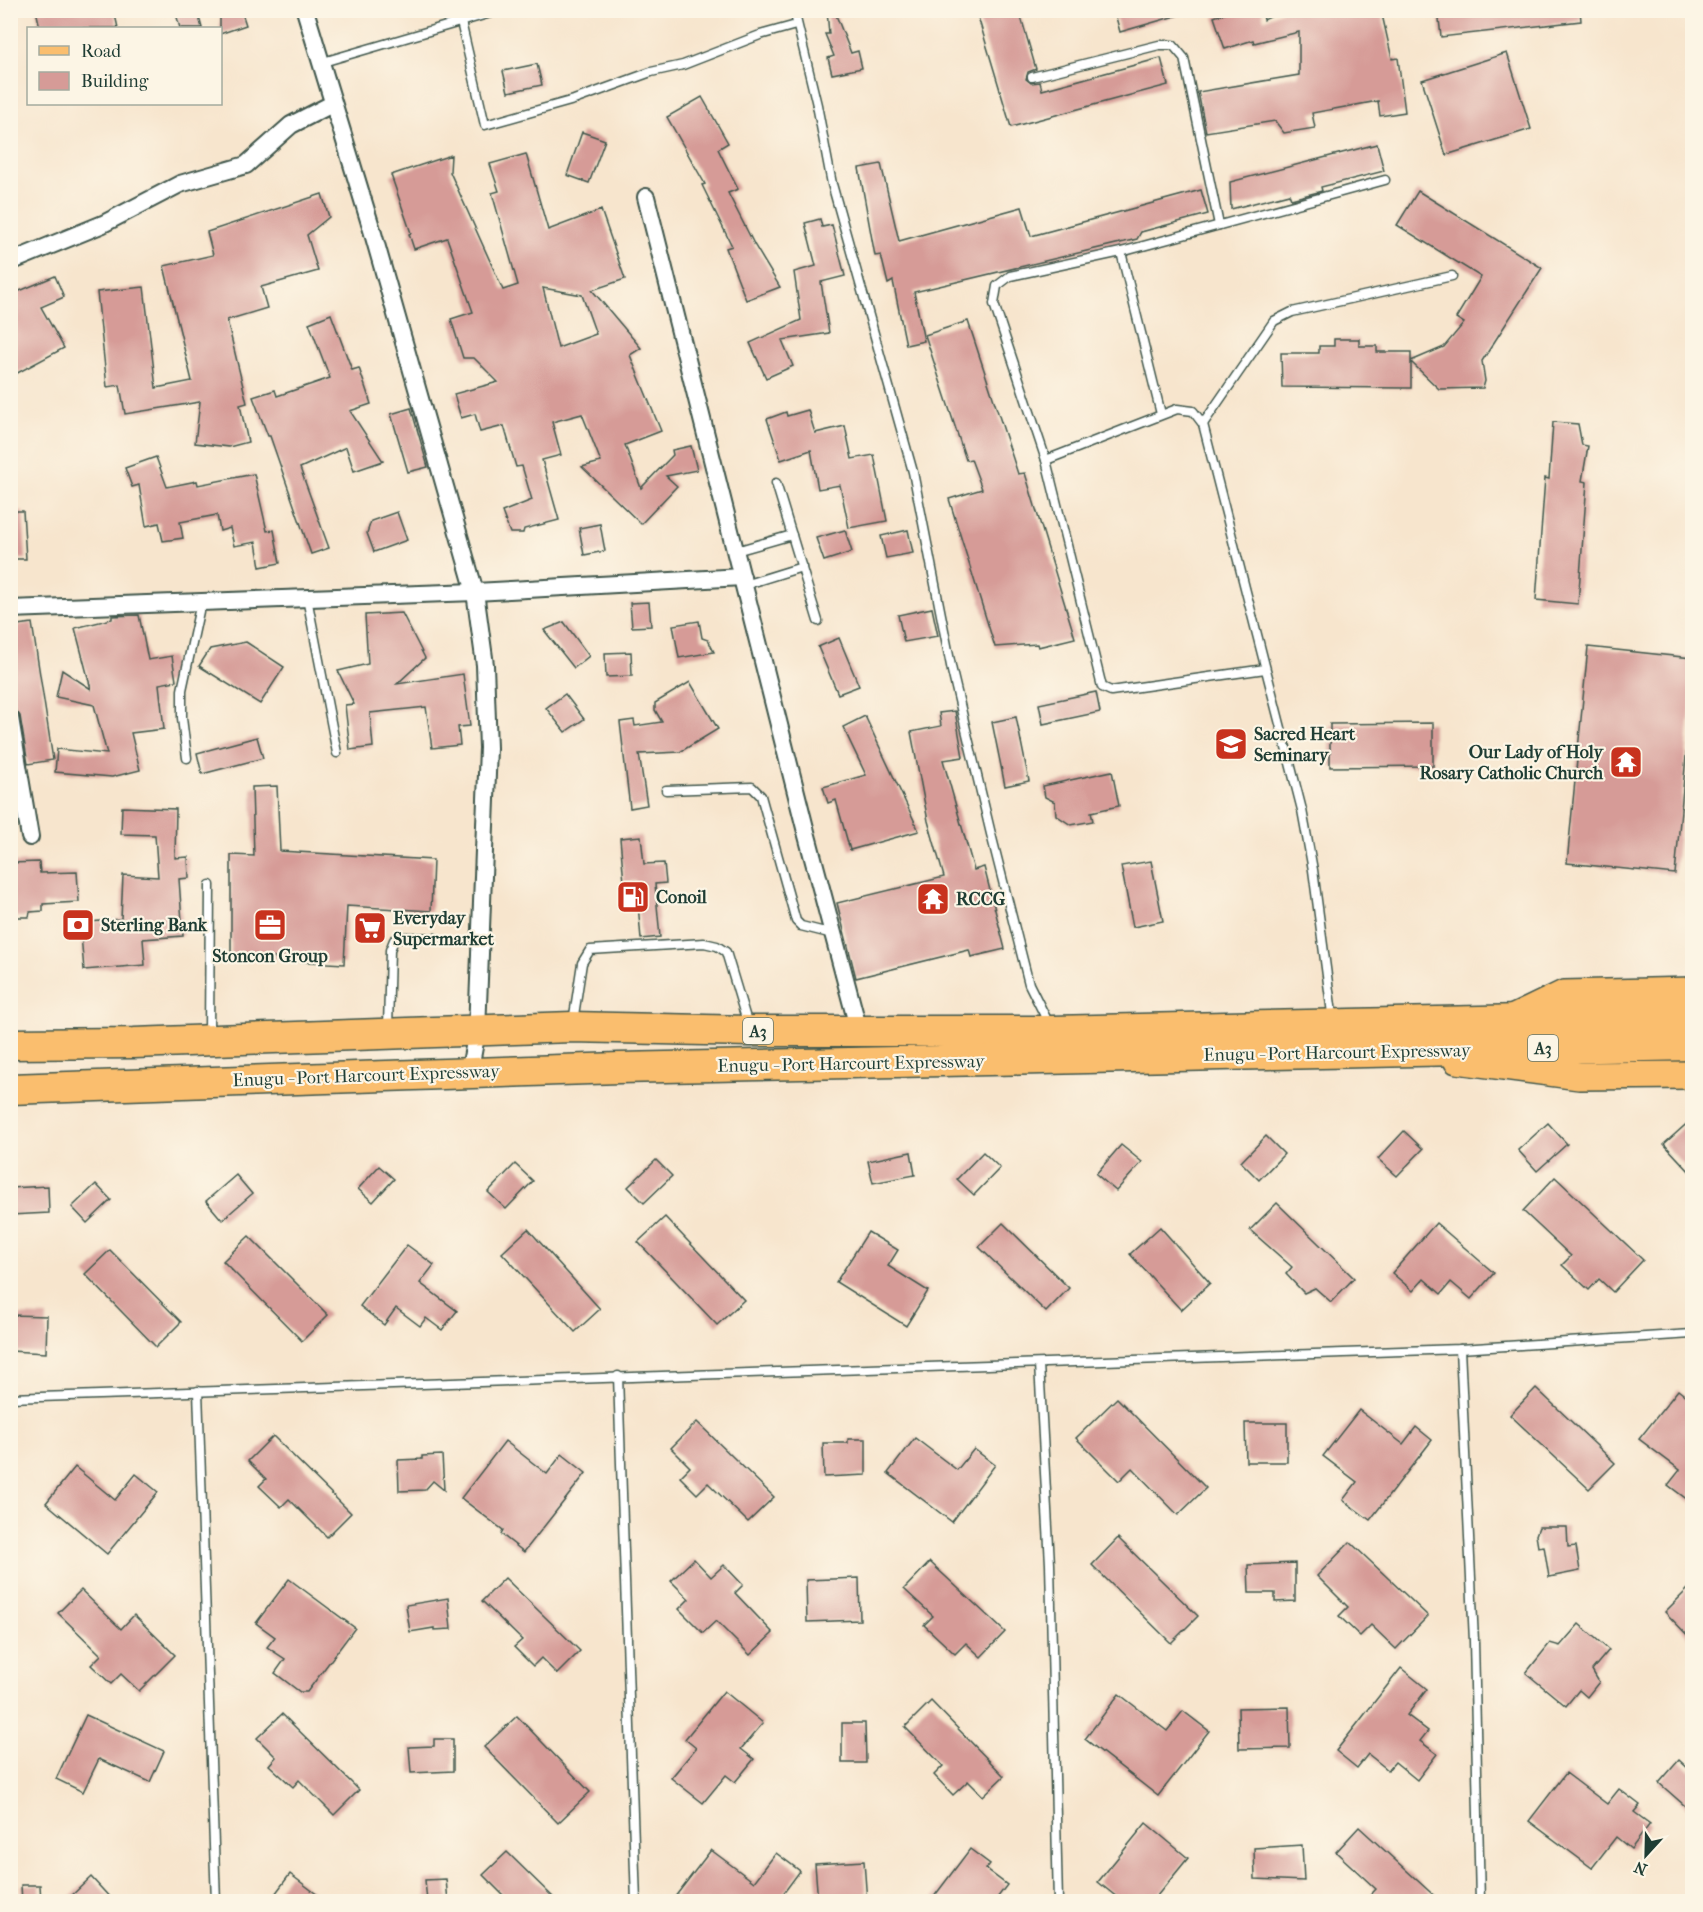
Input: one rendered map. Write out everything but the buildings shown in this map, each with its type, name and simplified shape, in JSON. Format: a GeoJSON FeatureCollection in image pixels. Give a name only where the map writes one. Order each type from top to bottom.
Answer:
{"type":"FeatureCollection","features":[{"type":"Feature","properties":{"kind":"highway","name":"Enugu - Port Harcourt Expressway"},"geometry":{"type":"LineString","coordinates":[[10,1044],[572,1027],[749,1031],[1052,1031],[1692,1016]]}},
{"type":"Feature","properties":{"kind":"highway","name":"Enugu - Port Harcourt Expressway"},"geometry":{"type":"LineString","coordinates":[[10,1089],[619,1068],[1692,1045]]}},
{"type":"Feature","properties":{"kind":"main road"},"geometry":{"type":"LineString","coordinates":[[1506,1022],[1564,994],[1692,991]]}},
{"type":"Feature","properties":{"kind":"main road"},"geometry":{"type":"LineString","coordinates":[[1393,1051],[1580,1076],[1692,1075]]}},
{"type":"Feature","properties":{"kind":"street"},"geometry":{"type":"LineString","coordinates":[[305,10],[323,62],[332,104],[372,230],[475,592],[485,665],[488,748],[477,1030],[469,1074]]}},
{"type":"Feature","properties":{"kind":"street"},"geometry":{"type":"LineString","coordinates":[[10,262],[103,224],[180,184],[246,165],[291,125],[332,104]]}},
{"type":"Feature","properties":{"kind":"street"},"geometry":{"type":"LineString","coordinates":[[646,197],[859,1031]]}},
{"type":"Feature","properties":{"kind":"street"},"geometry":{"type":"LineString","coordinates":[[10,609],[743,581]]}},
{"type":"Feature","properties":{"kind":"street"},"geometry":{"type":"LineString","coordinates":[[10,718],[15,774],[30,837]]}},
{"type":"Feature","properties":{"kind":"lane"},"geometry":{"type":"LineString","coordinates":[[323,62],[501,10]]}},
{"type":"Feature","properties":{"kind":"lane"},"geometry":{"type":"LineString","coordinates":[[794,10],[817,105],[832,184],[913,472],[952,672],[994,846],[1029,984],[1052,1031]]}},
{"type":"Feature","properties":{"kind":"lane"},"geometry":{"type":"LineString","coordinates":[[461,22],[485,125],[574,100],[651,72],[683,65],[759,35],[796,25]]}},
{"type":"Feature","properties":{"kind":"lane"},"geometry":{"type":"LineString","coordinates":[[1032,77],[1159,45],[1173,45],[1184,58],[1219,225]]}},
{"type":"Feature","properties":{"kind":"lane"},"geometry":{"type":"LineString","coordinates":[[1265,669],[1111,691],[1102,687],[1046,460],[994,304],[997,286],[1010,276],[1121,252],[1385,180]]}},
{"type":"Feature","properties":{"kind":"lane"},"geometry":{"type":"LineString","coordinates":[[1121,252],[1161,414]]}},
{"type":"Feature","properties":{"kind":"lane"},"geometry":{"type":"LineString","coordinates":[[1203,424],[1274,321],[1292,312],[1452,276]]}},
{"type":"Feature","properties":{"kind":"lane"},"geometry":{"type":"LineString","coordinates":[[1046,460],[1177,409],[1193,411],[1203,424],[1302,810],[1313,870],[1334,1024]]}},
{"type":"Feature","properties":{"kind":"lane"},"geometry":{"type":"LineString","coordinates":[[776,483],[818,621]]}},
{"type":"Feature","properties":{"kind":"lane"},"geometry":{"type":"LineString","coordinates":[[736,551],[792,535]]}},
{"type":"Feature","properties":{"kind":"lane"},"geometry":{"type":"LineString","coordinates":[[743,581],[802,567]]}},
{"type":"Feature","properties":{"kind":"lane"},"geometry":{"type":"LineString","coordinates":[[307,598],[337,753]]}},
{"type":"Feature","properties":{"kind":"lane"},"geometry":{"type":"LineString","coordinates":[[187,758],[182,718],[182,690],[201,602]]}},
{"type":"Feature","properties":{"kind":"lane"},"geometry":{"type":"LineString","coordinates":[[666,790],[752,787],[761,796],[796,921],[801,926],[833,934]]}},
{"type":"Feature","properties":{"kind":"lane"},"geometry":{"type":"LineString","coordinates":[[209,1039],[210,885]]}},
{"type":"Feature","properties":{"kind":"lane"},"geometry":{"type":"LineString","coordinates":[[388,1032],[390,950],[394,940],[404,937],[435,938]]}},
{"type":"Feature","properties":{"kind":"lane"},"geometry":{"type":"LineString","coordinates":[[572,1027],[582,963],[590,950],[704,943],[717,946],[726,952],[749,1031]]}},
{"type":"Feature","properties":{"kind":"lane"},"geometry":{"type":"LineString","coordinates":[[10,1398],[1460,1349],[1692,1334]]}},
{"type":"Feature","properties":{"kind":"lane"},"geometry":{"type":"LineString","coordinates":[[1460,1349],[1473,1641],[1480,1902]]}},
{"type":"Feature","properties":{"kind":"lane"},"geometry":{"type":"LineString","coordinates":[[1039,1364],[1050,1564],[1058,1902]]}},
{"type":"Feature","properties":{"kind":"lane"},"geometry":{"type":"LineString","coordinates":[[618,1376],[636,1902]]}},
{"type":"Feature","properties":{"kind":"lane"},"geometry":{"type":"LineString","coordinates":[[198,1391],[216,1902]]}},
{"type":"Feature","properties":{"kind":"place","name":"Sacred Heart Seminary"},"geometry":{"type":"Point","coordinates":[1231,744]}},
{"type":"Feature","properties":{"kind":"place","name":"Our Lady of Holy Rosary Catholic Church"},"geometry":{"type":"Point","coordinates":[1626,762]}},
{"type":"Feature","properties":{"kind":"place","name":"Conoil"},"geometry":{"type":"Point","coordinates":[633,897]}},
{"type":"Feature","properties":{"kind":"place","name":"RCCG"},"geometry":{"type":"Point","coordinates":[933,899]}},
{"type":"Feature","properties":{"kind":"place","name":"Sterling Bank"},"geometry":{"type":"Point","coordinates":[78,925]}},
{"type":"Feature","properties":{"kind":"place","name":"Stoncon Group"},"geometry":{"type":"Point","coordinates":[270,925]}},
{"type":"Feature","properties":{"kind":"place","name":"Everyday Supermarket"},"geometry":{"type":"Point","coordinates":[370,928]}}]}
